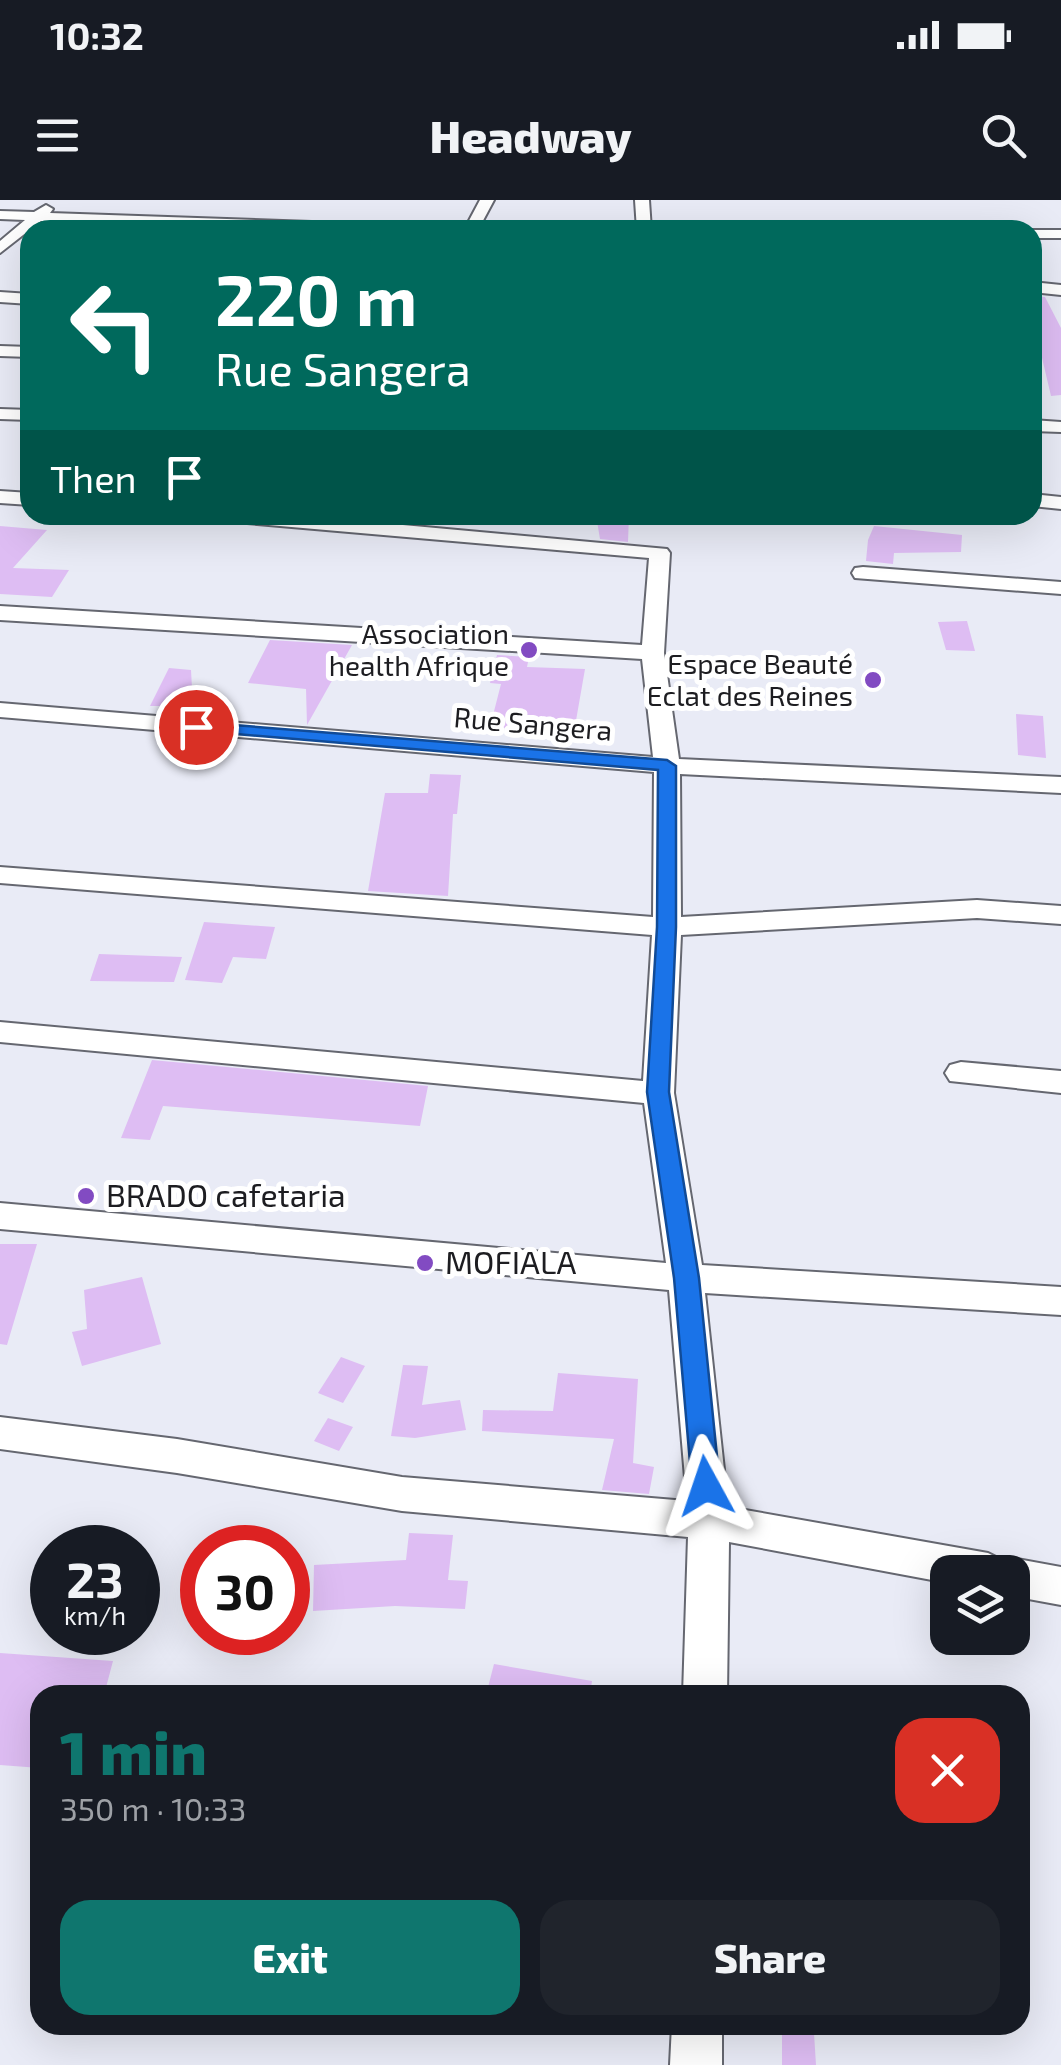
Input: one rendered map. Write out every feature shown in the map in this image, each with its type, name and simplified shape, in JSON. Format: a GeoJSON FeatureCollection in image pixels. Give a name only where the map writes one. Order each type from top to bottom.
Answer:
{"type":"FeatureCollection","features":[{"type":"Feature","properties":{"kind":"street"},"geometry":{"type":"LineString","coordinates":[[33,220],[57,200]]}},
{"type":"Feature","properties":{"kind":"street"},"geometry":{"type":"LineString","coordinates":[[317,220],[323,213]]}},
{"type":"Feature","properties":{"kind":"street"},"geometry":{"type":"LineString","coordinates":[[0,215],[180,215],[230,220]]}},
{"type":"Feature","properties":{"kind":"street"},"geometry":{"type":"LineString","coordinates":[[335,525],[660,554],[653,653],[667,766],[666,927],[658,1092],[686,1278],[709,1521],[705,1685]]}},
{"type":"Feature","properties":{"kind":"street"},"geometry":{"type":"LineString","coordinates":[[863,573],[1061,588]]}},
{"type":"Feature","properties":{"kind":"street"},"geometry":{"type":"LineString","coordinates":[[0,639],[10,614],[653,653]]}},
{"type":"Feature","properties":{"kind":"street","name":"Rue Sangera"},"geometry":{"type":"LineString","coordinates":[[0,710],[667,766],[1061,786]]}},
{"type":"Feature","properties":{"kind":"street"},"geometry":{"type":"LineString","coordinates":[[0,874],[666,927],[977,909],[1061,915]]}},
{"type":"Feature","properties":{"kind":"street"},"geometry":{"type":"LineString","coordinates":[[0,1032],[658,1092]]}},
{"type":"Feature","properties":{"kind":"street"},"geometry":{"type":"LineString","coordinates":[[961,1073],[1061,1082]]}},
{"type":"Feature","properties":{"kind":"street"},"geometry":{"type":"LineString","coordinates":[[0,1216],[686,1278],[1061,1302]]}},
{"type":"Feature","properties":{"kind":"street"},"geometry":{"type":"LineString","coordinates":[[0,1432],[177,1456],[402,1494],[709,1521],[930,1561]]}},
{"type":"Feature","properties":{"kind":"street"},"geometry":{"type":"LineString","coordinates":[[1030,1580],[1061,1586]]}},
{"type":"Feature","properties":{"kind":"street"},"geometry":{"type":"LineString","coordinates":[[696,2065],[698,2035]]}},
{"type":"Feature","properties":{"kind":"building"},"geometry":{"type":"Polygon","coordinates":[[[1042,297],[1061,328],[1061,395],[1051,396],[1042,358],[1042,297]]]}},
{"type":"Feature","properties":{"kind":"building"},"geometry":{"type":"Polygon","coordinates":[[[598,525],[629,525],[628,542],[600,539],[598,525]]]}},
{"type":"Feature","properties":{"kind":"building"},"geometry":{"type":"Polygon","coordinates":[[[0,526],[47,530],[13,568],[69,570],[52,597],[0,594],[0,526]]]}},
{"type":"Feature","properties":{"kind":"building"},"geometry":{"type":"Polygon","coordinates":[[[874,526],[962,535],[961,552],[894,553],[893,564],[866,561],[874,526]]]}},
{"type":"Feature","properties":{"kind":"building"},"geometry":{"type":"Polygon","coordinates":[[[967,621],[975,651],[946,650],[938,622],[967,621]]]}},
{"type":"Feature","properties":{"kind":"building"},"geometry":{"type":"Polygon","coordinates":[[[270,640],[352,645],[307,725],[306,689],[248,683],[270,640]]]}},
{"type":"Feature","properties":{"kind":"building"},"geometry":{"type":"Polygon","coordinates":[[[497,655],[529,657],[527,667],[585,669],[574,732],[490,727],[501,684],[490,683],[497,655]]]}},
{"type":"Feature","properties":{"kind":"building"},"geometry":{"type":"Polygon","coordinates":[[[169,668],[191,670],[193,706],[150,706],[169,668]]]}},
{"type":"Feature","properties":{"kind":"building"},"geometry":{"type":"Polygon","coordinates":[[[1016,714],[1043,716],[1046,758],[1018,755],[1016,714]]]}},
{"type":"Feature","properties":{"kind":"building"},"geometry":{"type":"Polygon","coordinates":[[[430,774],[461,775],[457,814],[453,814],[448,896],[368,891],[385,793],[428,793],[430,774]]]}},
{"type":"Feature","properties":{"kind":"building"},"geometry":{"type":"Polygon","coordinates":[[[204,922],[275,927],[266,959],[233,957],[222,983],[185,980],[204,922]]]}},
{"type":"Feature","properties":{"kind":"building"},"geometry":{"type":"Polygon","coordinates":[[[99,954],[182,957],[174,982],[90,981],[99,954]]]}},
{"type":"Feature","properties":{"kind":"building"},"geometry":{"type":"Polygon","coordinates":[[[152,1060],[428,1086],[420,1126],[163,1106],[150,1140],[121,1138],[152,1060]]]}},
{"type":"Feature","properties":{"kind":"building"},"geometry":{"type":"Polygon","coordinates":[[[0,1244],[37,1244],[7,1345],[0,1344],[0,1244]]]}},
{"type":"Feature","properties":{"kind":"building"},"geometry":{"type":"Polygon","coordinates":[[[142,1277],[161,1344],[82,1366],[72,1332],[87,1329],[84,1290],[142,1277]]]}},
{"type":"Feature","properties":{"kind":"building"},"geometry":{"type":"Polygon","coordinates":[[[341,1357],[365,1366],[343,1403],[318,1393],[341,1357]]]}},
{"type":"Feature","properties":{"kind":"building"},"geometry":{"type":"Polygon","coordinates":[[[403,1365],[428,1366],[422,1405],[460,1400],[466,1430],[415,1438],[391,1436],[403,1365]]]}},
{"type":"Feature","properties":{"kind":"building"},"geometry":{"type":"Polygon","coordinates":[[[558,1373],[638,1379],[633,1463],[654,1467],[649,1494],[602,1490],[614,1439],[482,1431],[483,1410],[553,1411],[558,1373]]]}},
{"type":"Feature","properties":{"kind":"building"},"geometry":{"type":"Polygon","coordinates":[[[328,1418],[353,1427],[339,1451],[314,1441],[328,1418]]]}},
{"type":"Feature","properties":{"kind":"building"},"geometry":{"type":"Polygon","coordinates":[[[409,1533],[453,1535],[448,1580],[468,1581],[465,1609],[395,1606],[313,1611],[314,1565],[406,1560],[409,1533]]]}},
{"type":"Feature","properties":{"kind":"building"},"geometry":{"type":"Polygon","coordinates":[[[0,1653],[113,1661],[107,1685],[30,1685],[30,1767],[0,1765],[0,1653]]]}},
{"type":"Feature","properties":{"kind":"building"},"geometry":{"type":"Polygon","coordinates":[[[494,1664],[592,1681],[591,1685],[489,1685],[494,1664]]]}},
{"type":"Feature","properties":{"kind":"building"},"geometry":{"type":"Polygon","coordinates":[[[782,2035],[814,2035],[816,2065],[782,2065],[782,2035]]]}},
{"type":"Feature","properties":{"kind":"place","name":"Association health Afrique"},"geometry":{"type":"Point","coordinates":[529,650]}},
{"type":"Feature","properties":{"kind":"place","name":"Espace Beauté Eclat des Reines"},"geometry":{"type":"Point","coordinates":[873,680]}},
{"type":"Feature","properties":{"kind":"place","name":"BRADO cafetaria"},"geometry":{"type":"Point","coordinates":[86,1196]}},
{"type":"Feature","properties":{"kind":"place","name":"MOFIALA"},"geometry":{"type":"Point","coordinates":[425,1263]}},
{"type":"Feature","properties":{"kind":"route"},"geometry":{"type":"LineString","coordinates":[[196,727],[667,766],[666,927],[658,1092],[686,1278],[706,1486]]}}]}
